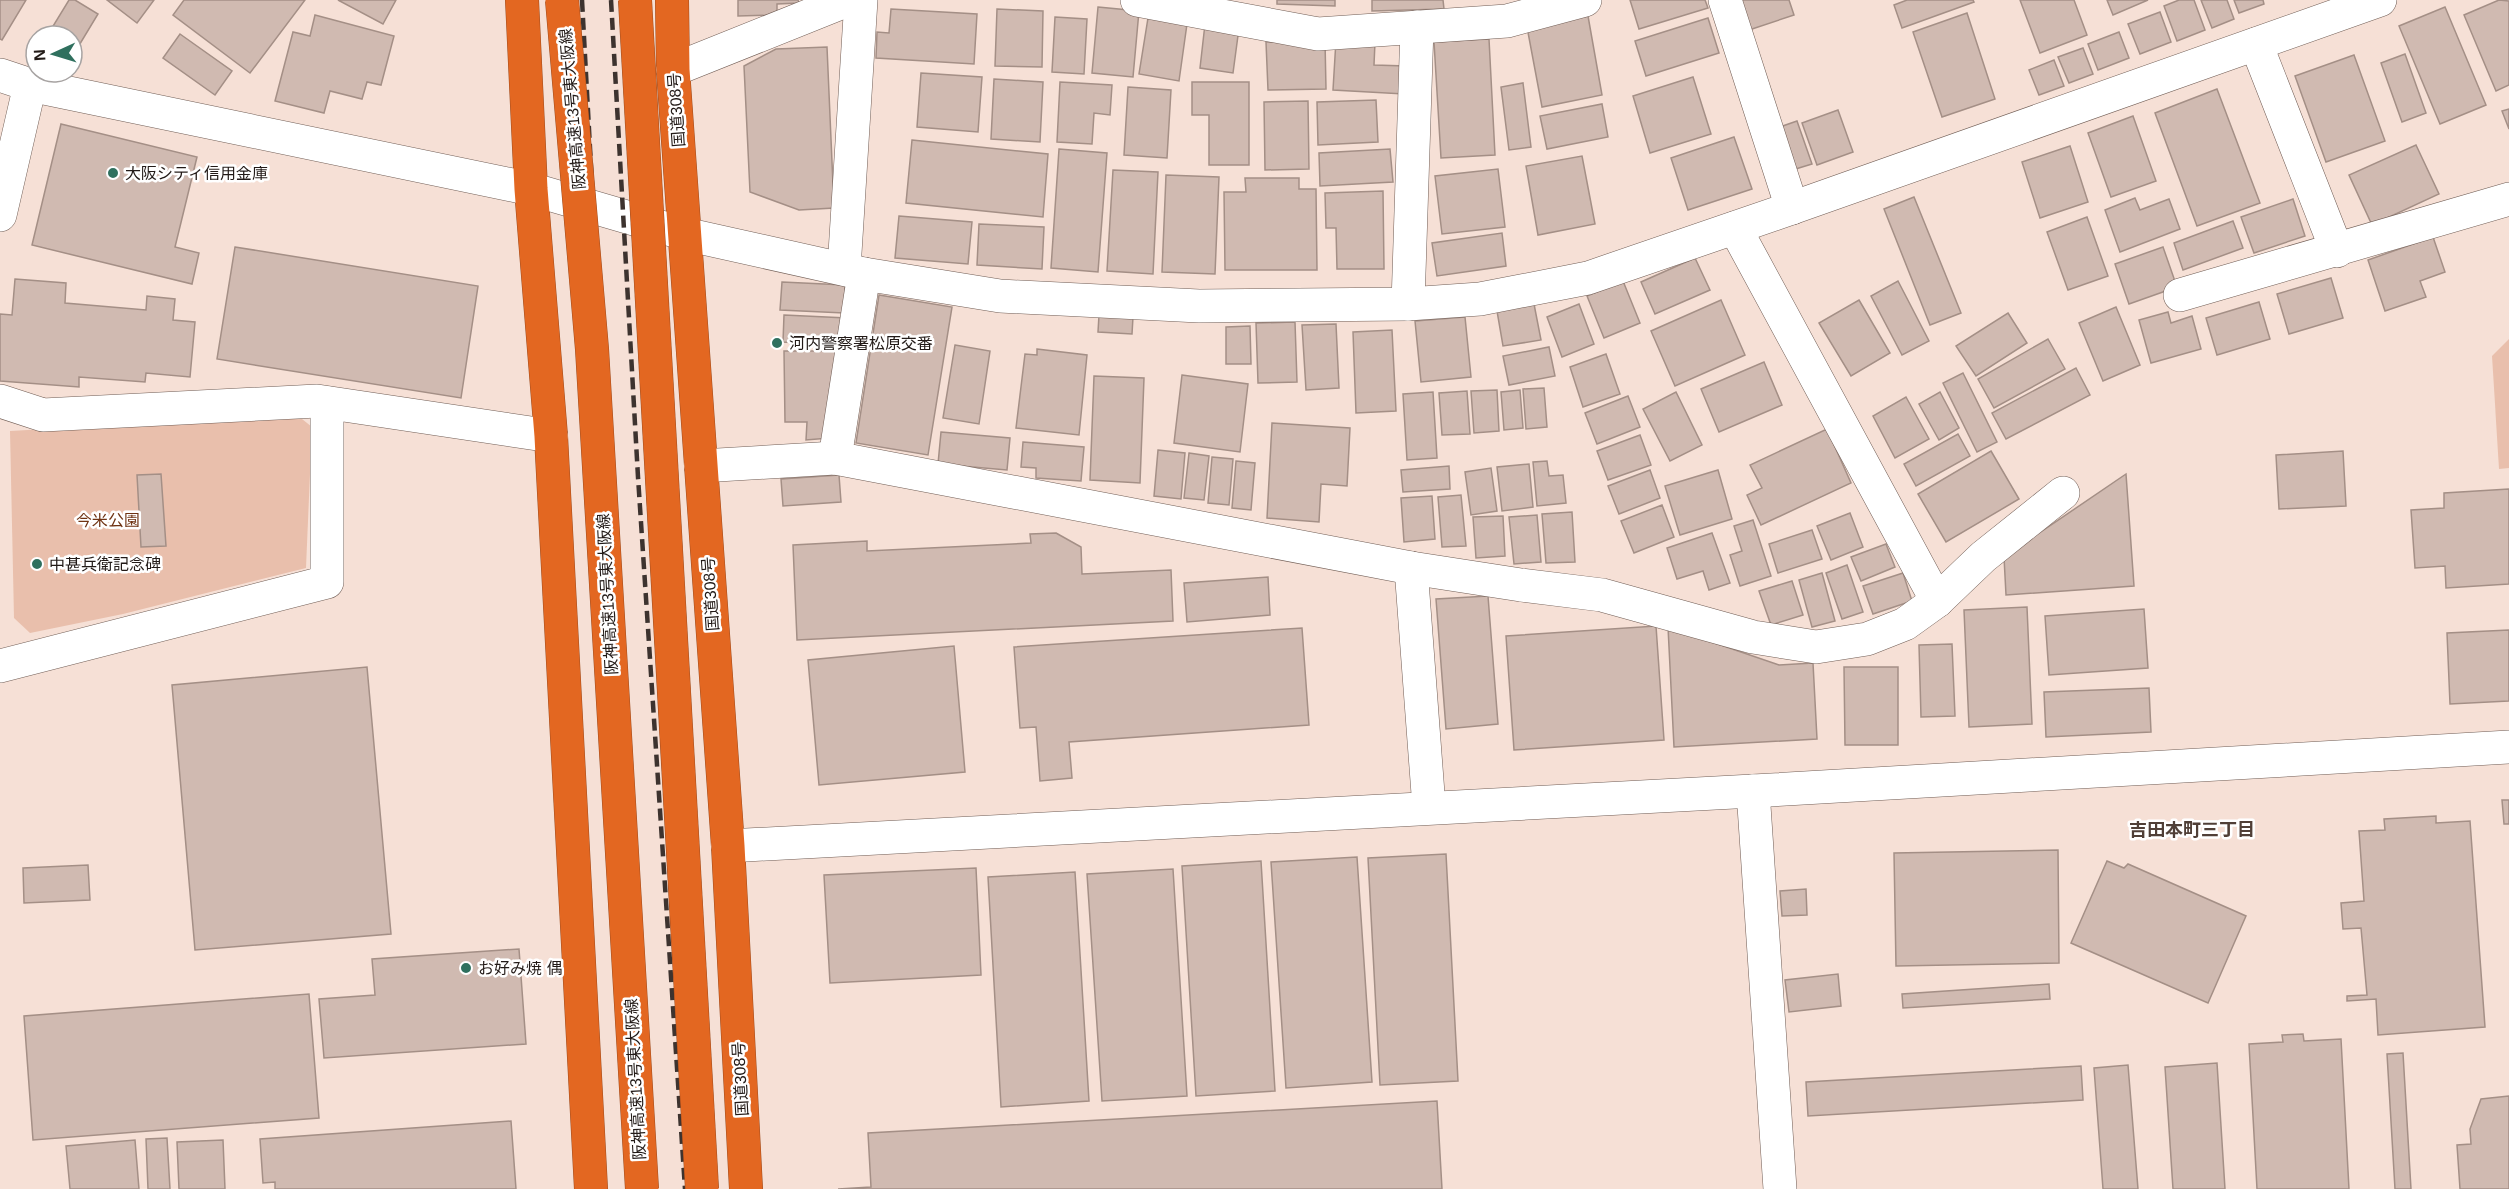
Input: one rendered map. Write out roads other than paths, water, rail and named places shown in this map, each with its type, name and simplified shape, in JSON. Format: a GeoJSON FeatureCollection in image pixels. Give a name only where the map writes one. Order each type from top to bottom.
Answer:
{"type":"FeatureCollection","features":[{"type":"Feature","properties":{"kind":"highway"},"geometry":{"type":"LineString","coordinates":[[522,0],[531,189],[551,436],[591,1189]]}},
{"type":"Feature","properties":{"kind":"highway","name":"阪神高速13号東大阪線"},"geometry":{"type":"LineString","coordinates":[[562,0],[592,349],[642,1189]]}},
{"type":"Feature","properties":{"kind":"highway"},"geometry":{"type":"LineString","coordinates":[[635,0],[702,1189]]}},
{"type":"Feature","properties":{"kind":"highway","name":"国道308号"},"geometry":{"type":"LineString","coordinates":[[672,0],[673,70],[728,846],[746,1189]]}},
{"type":"Feature","properties":{"kind":"street"},"geometry":{"type":"LineString","coordinates":[[673,70],[848,0]]}},
{"type":"Feature","properties":{"kind":"street"},"geometry":{"type":"LineString","coordinates":[[835,458],[854,272],[861,0]]}},
{"type":"Feature","properties":{"kind":"street"},"geometry":{"type":"LineString","coordinates":[[1137,0],[1318,34],[1417,27],[1505,10],[1585,0]]}},
{"type":"Feature","properties":{"kind":"street"},"geometry":{"type":"LineString","coordinates":[[1725,0],[1792,208]]}},
{"type":"Feature","properties":{"kind":"street"},"geometry":{"type":"LineString","coordinates":[[0,75],[30,85],[531,189],[685,234],[854,272],[1000,296],[1199,306],[1408,304],[1480,299],[1588,278],[2380,0]]}},
{"type":"Feature","properties":{"kind":"street"},"geometry":{"type":"LineString","coordinates":[[1408,304],[1417,27]]}},
{"type":"Feature","properties":{"kind":"street"},"geometry":{"type":"LineString","coordinates":[[2256,44],[2337,251]]}},
{"type":"Feature","properties":{"kind":"street"},"geometry":{"type":"LineString","coordinates":[[0,215],[30,85]]}},
{"type":"Feature","properties":{"kind":"street"},"geometry":{"type":"LineString","coordinates":[[2180,295],[2509,200]]}},
{"type":"Feature","properties":{"kind":"street"},"geometry":{"type":"LineString","coordinates":[[1735,228],[1937,600]]}},
{"type":"Feature","properties":{"kind":"street"},"geometry":{"type":"LineString","coordinates":[[0,401],[43,415],[317,401],[551,436]]}},
{"type":"Feature","properties":{"kind":"street"},"geometry":{"type":"LineString","coordinates":[[0,666],[327,582],[327,403]]}},
{"type":"Feature","properties":{"kind":"street"},"geometry":{"type":"LineString","coordinates":[[701,466],[835,458],[1411,568],[1602,595],[1753,638],[1816,646],[1867,639],[1905,624],[1937,600],[1983,557],[2062,493]]}},
{"type":"Feature","properties":{"kind":"street"},"geometry":{"type":"LineString","coordinates":[[1411,568],[1429,807]]}},
{"type":"Feature","properties":{"kind":"street"},"geometry":{"type":"LineString","coordinates":[[728,846],[1753,791],[2509,747]]}},
{"type":"Feature","properties":{"kind":"street"},"geometry":{"type":"LineString","coordinates":[[1753,791],[1780,1189]]}},
{"type":"Feature","properties":{"kind":"railway"},"geometry":{"type":"LineString","coordinates":[[582,0],[608,480],[652,1189]]}},
{"type":"Feature","properties":{"kind":"railway"},"geometry":{"type":"LineString","coordinates":[[611,0],[638,477],[685,1189]]}},
{"type":"Feature","properties":{"kind":"place","name":"大阪シティ信用金庫"},"geometry":{"type":"Point","coordinates":[113,173]}},
{"type":"Feature","properties":{"kind":"place","name":"河内警察署松原交番"},"geometry":{"type":"Point","coordinates":[777,343]}},
{"type":"Feature","properties":{"kind":"place","name":"中甚兵衛記念碑"},"geometry":{"type":"Point","coordinates":[37,564]}},
{"type":"Feature","properties":{"kind":"place","name":"お好み焼 偶"},"geometry":{"type":"Point","coordinates":[466,968]}},
{"type":"Feature","properties":{"kind":"district","name":"吉田本町三丁目"},"geometry":{"type":"Point","coordinates":[2192,830]}},
{"type":"Feature","properties":{"kind":"park label","name":"今米公園"},"geometry":{"type":"Point","coordinates":[108,520]}}]}
